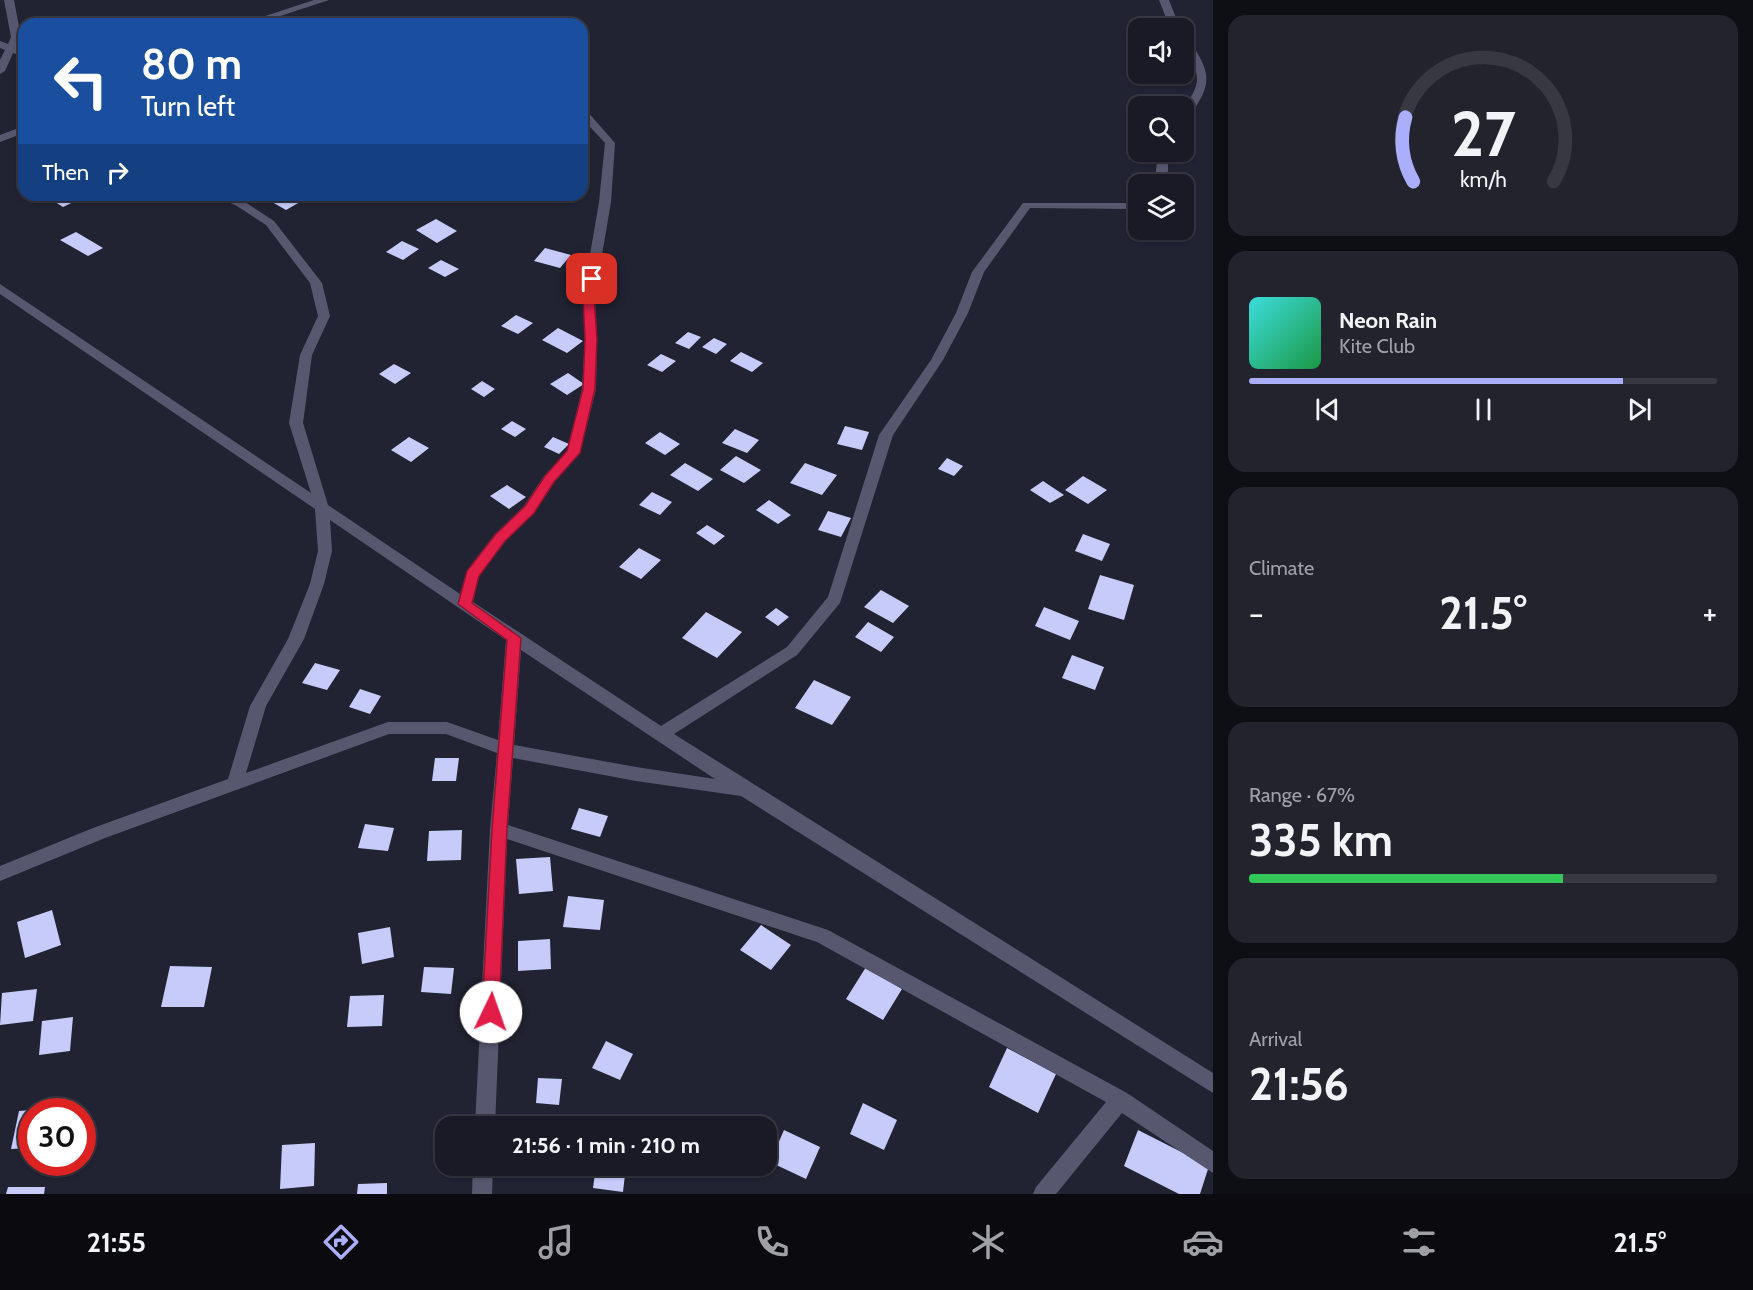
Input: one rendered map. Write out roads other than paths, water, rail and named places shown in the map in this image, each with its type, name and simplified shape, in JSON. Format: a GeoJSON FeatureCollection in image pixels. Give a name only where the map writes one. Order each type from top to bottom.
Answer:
{"type":"FeatureCollection","features":[{"type":"Feature","properties":{"kind":"street"},"geometry":{"type":"LineString","coordinates":[[0,71],[16,37],[9,0]]}},
{"type":"Feature","properties":{"kind":"street"},"geometry":{"type":"LineString","coordinates":[[266,18],[324,0]]}},
{"type":"Feature","properties":{"kind":"street"},"geometry":{"type":"LineString","coordinates":[[1164,0],[1170,18]]}},
{"type":"Feature","properties":{"kind":"street"},"geometry":{"type":"LineString","coordinates":[[0,44],[18,51]]}},
{"type":"Feature","properties":{"kind":"street"},"geometry":{"type":"LineString","coordinates":[[1194,55],[1202,67],[1201,86],[1194,103]]}},
{"type":"Feature","properties":{"kind":"street"},"geometry":{"type":"LineString","coordinates":[[465,604],[472,574],[500,538],[530,509],[549,479],[573,453],[589,389],[591,339],[589,296],[605,202],[610,143],[588,119]]}},
{"type":"Feature","properties":{"kind":"street"},"geometry":{"type":"LineString","coordinates":[[0,139],[18,132]]}},
{"type":"Feature","properties":{"kind":"street"},"geometry":{"type":"LineString","coordinates":[[234,201],[270,223],[316,283],[324,316],[306,355],[296,423],[322,507],[325,550],[317,584],[296,639],[258,706],[236,783]]}},
{"type":"Feature","properties":{"kind":"street"},"geometry":{"type":"LineString","coordinates":[[662,734],[792,651],[835,599],[885,435],[937,360],[962,314],[978,272],[1027,205],[1128,206]]}},
{"type":"Feature","properties":{"kind":"street"},"geometry":{"type":"LineString","coordinates":[[0,288],[514,638],[746,790],[1213,1084]]}},
{"type":"Feature","properties":{"kind":"street"},"geometry":{"type":"LineString","coordinates":[[485,1116],[499,829],[514,638]]}},
{"type":"Feature","properties":{"kind":"street"},"geometry":{"type":"LineString","coordinates":[[0,874],[99,833],[388,728],[447,728],[506,750],[636,774],[746,790]]}},
{"type":"Feature","properties":{"kind":"street"},"geometry":{"type":"LineString","coordinates":[[499,829],[822,936],[1120,1100],[1213,1163]]}},
{"type":"Feature","properties":{"kind":"street"},"geometry":{"type":"LineString","coordinates":[[1043,1194],[1120,1100]]}},
{"type":"Feature","properties":{"kind":"street"},"geometry":{"type":"LineString","coordinates":[[482,1194],[483,1176]]}}]}
